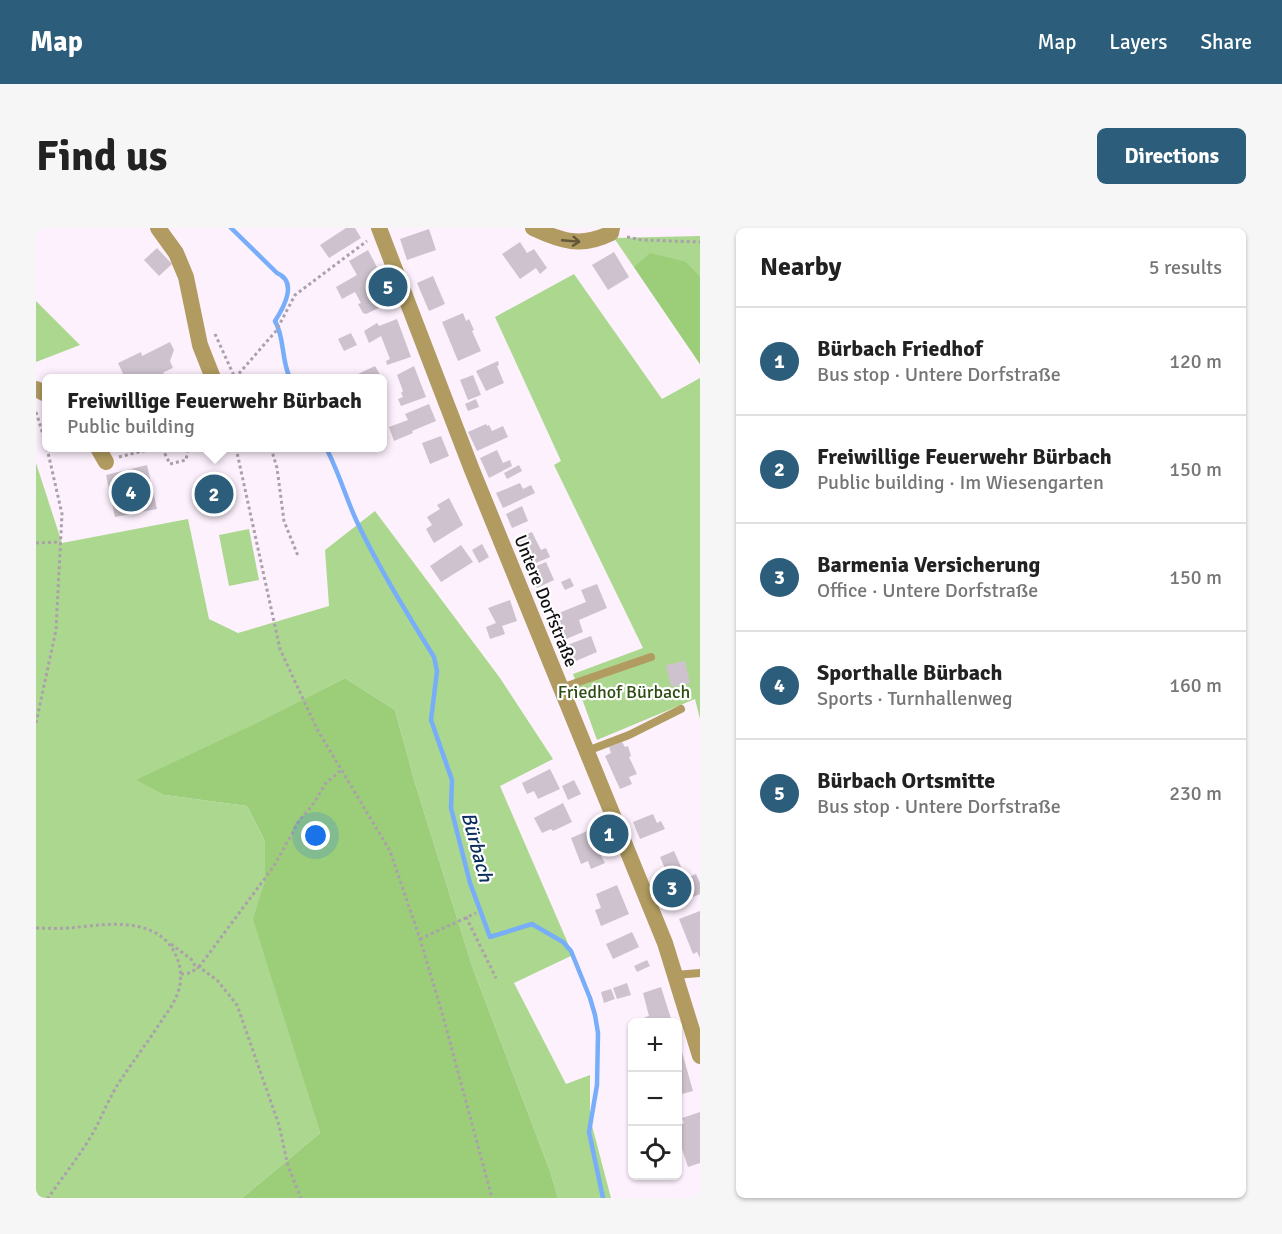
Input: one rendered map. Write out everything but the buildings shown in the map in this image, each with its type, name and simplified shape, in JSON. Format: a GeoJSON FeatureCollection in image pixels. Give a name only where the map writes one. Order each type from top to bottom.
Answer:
{"type":"FeatureCollection","features":[{"type":"Feature","properties":{"kind":"street"},"geometry":{"type":"LineString","coordinates":[[158,228],[176,253],[186,277],[200,345],[211,374]]}},
{"type":"Feature","properties":{"kind":"street"},"geometry":{"type":"LineString","coordinates":[[533,228],[557,240],[585,242],[599,239],[611,230]]}},
{"type":"Feature","properties":{"kind":"street","name":"Untere Dorfstraße"},"geometry":{"type":"LineString","coordinates":[[380,231],[472,470],[665,943],[700,1056]]}},
{"type":"Feature","properties":{"kind":"lane"},"geometry":{"type":"LineString","coordinates":[[561,688],[651,657]]}},
{"type":"Feature","properties":{"kind":"lane"},"geometry":{"type":"LineString","coordinates":[[587,751],[629,735],[681,709]]}},
{"type":"Feature","properties":{"kind":"lane"},"geometry":{"type":"LineString","coordinates":[[675,975],[700,973]]}},
{"type":"Feature","properties":{"kind":"path"},"geometry":{"type":"LineString","coordinates":[[611,230],[642,240],[700,242]]}},
{"type":"Feature","properties":{"kind":"path"},"geometry":{"type":"LineString","coordinates":[[238,374],[276,331],[295,294],[380,231]]}},
{"type":"Feature","properties":{"kind":"path"},"geometry":{"type":"LineString","coordinates":[[36,412],[42,432]]}},
{"type":"Feature","properties":{"kind":"path"},"geometry":{"type":"LineString","coordinates":[[36,723],[57,630],[62,514],[47,452]]}},
{"type":"Feature","properties":{"kind":"path"},"geometry":{"type":"LineString","coordinates":[[108,456],[129,452]]}},
{"type":"Feature","properties":{"kind":"path"},"geometry":{"type":"LineString","coordinates":[[164,452],[170,464],[186,460],[187,452]]}},
{"type":"Feature","properties":{"kind":"path"},"geometry":{"type":"LineString","coordinates":[[237,452],[280,649],[317,729],[340,771],[390,851],[443,1016],[492,1198]]}},
{"type":"Feature","properties":{"kind":"path"},"geometry":{"type":"LineString","coordinates":[[272,452],[277,468],[284,521],[298,555]]}},
{"type":"Feature","properties":{"kind":"path"},"geometry":{"type":"LineString","coordinates":[[36,543],[60,542]]}},
{"type":"Feature","properties":{"kind":"path"},"geometry":{"type":"LineString","coordinates":[[181,974],[190,973],[198,968],[274,866],[300,819],[312,806],[326,783],[340,771]]}},
{"type":"Feature","properties":{"kind":"path"},"geometry":{"type":"LineString","coordinates":[[420,939],[476,913]]}},
{"type":"Feature","properties":{"kind":"path"},"geometry":{"type":"LineString","coordinates":[[466,917],[496,978]]}},
{"type":"Feature","properties":{"kind":"path"},"geometry":{"type":"LineString","coordinates":[[36,928],[67,928],[103,923],[140,927],[152,931],[168,942],[191,959],[198,968],[217,980],[237,1005],[279,1125],[288,1166],[301,1198]]}},
{"type":"Feature","properties":{"kind":"path"},"geometry":{"type":"LineString","coordinates":[[48,1198],[90,1138],[119,1082],[175,1001],[181,974],[178,959],[168,942]]}},
{"type":"Feature","properties":{"kind":"green space"},"geometry":{"type":"Polygon","coordinates":[[[700,236],[700,364],[614,238],[700,236]]]}},
{"type":"Feature","properties":{"kind":"green space"},"geometry":{"type":"Polygon","coordinates":[[[650,253],[686,262],[700,277],[700,364],[634,267],[650,253]]]}},
{"type":"Feature","properties":{"kind":"green space","name":"Friedhof Bürbach"},"geometry":{"type":"Polygon","coordinates":[[[574,274],[662,399],[700,378],[700,719],[695,699],[597,740],[573,674],[643,648],[554,465],[561,461],[495,317],[574,274]]]}},
{"type":"Feature","properties":{"kind":"green space"},"geometry":{"type":"Polygon","coordinates":[[[36,301],[80,345],[36,362],[36,301]]]}},
{"type":"Feature","properties":{"kind":"green space"},"geometry":{"type":"Polygon","coordinates":[[[36,463],[62,543],[188,519],[209,619],[238,633],[329,606],[325,550],[375,511],[500,678],[553,759],[500,786],[573,955],[514,983],[566,1084],[590,1075],[590,1118],[611,1198],[558,1198],[550,1171],[472,966],[415,783],[395,710],[345,678],[258,723],[165,795],[247,806],[265,841],[265,882],[254,919],[320,1133],[242,1198],[36,1198],[36,463]]]}},
{"type":"Feature","properties":{"kind":"green space"},"geometry":{"type":"Polygon","coordinates":[[[249,529],[259,580],[229,586],[219,535],[249,529]]]}},
{"type":"Feature","properties":{"kind":"green space"},"geometry":{"type":"Polygon","coordinates":[[[345,678],[395,710],[415,783],[472,966],[550,1171],[558,1198],[242,1198],[320,1133],[253,919],[265,881],[265,841],[247,806],[165,795],[136,780],[257,723],[345,678]]]}},
{"type":"Feature","properties":{"kind":"waterway","name":"Bürbach"},"geometry":{"type":"LineString","coordinates":[[231,228],[287,282],[285,302],[275,321],[288,374]]}},
{"type":"Feature","properties":{"kind":"waterway","name":"Bürbach"},"geometry":{"type":"LineString","coordinates":[[328,452],[366,541],[434,657],[437,671],[431,720],[452,780],[451,808],[470,883],[490,937],[532,924],[563,942],[571,951],[590,998],[598,1033],[597,1085],[589,1132],[603,1198]]}},
{"type":"Feature","properties":{"kind":"place","name":"Bürbach Ortsmitte"},"geometry":{"type":"Point","coordinates":[388,287]}},
{"type":"Feature","properties":{"kind":"place","name":"Sporthalle Bürbach"},"geometry":{"type":"Point","coordinates":[131,492]}},
{"type":"Feature","properties":{"kind":"place","name":"Freiwillige Feuerwehr Bürbach"},"geometry":{"type":"Point","coordinates":[214,494]}},
{"type":"Feature","properties":{"kind":"place","name":"Bürbach Friedhof"},"geometry":{"type":"Point","coordinates":[609,834]}},
{"type":"Feature","properties":{"kind":"place","name":"Barmenia Versicherung"},"geometry":{"type":"Point","coordinates":[672,888]}}]}
